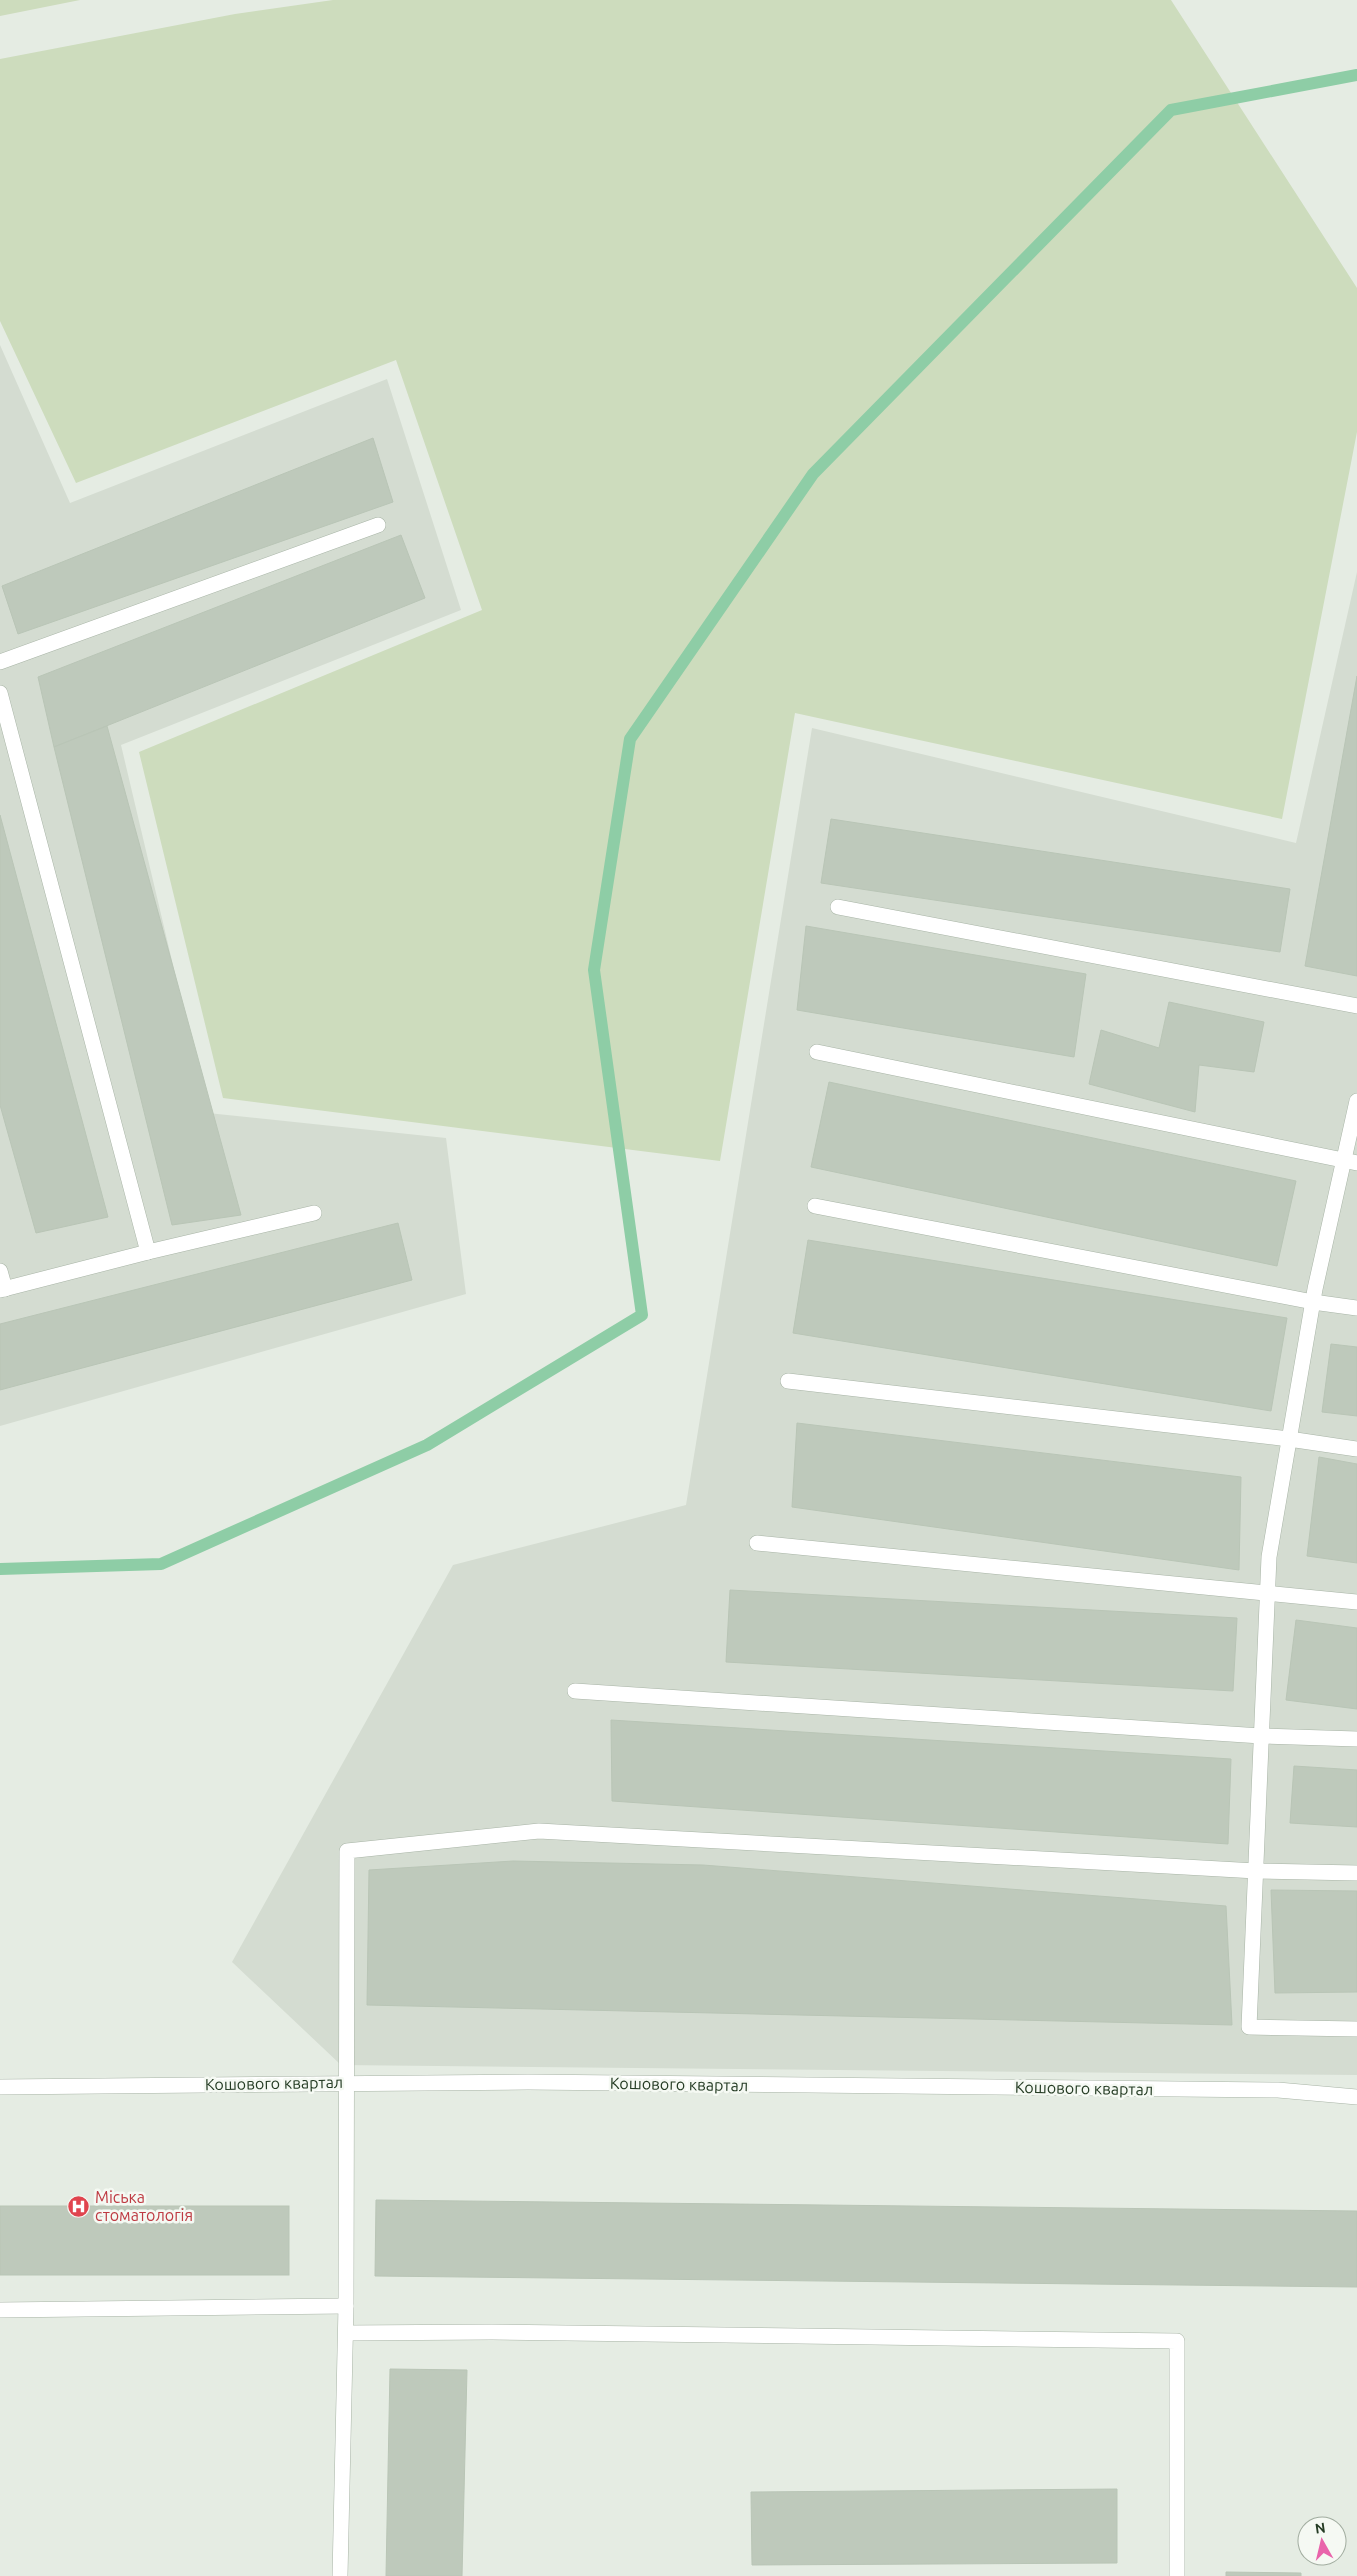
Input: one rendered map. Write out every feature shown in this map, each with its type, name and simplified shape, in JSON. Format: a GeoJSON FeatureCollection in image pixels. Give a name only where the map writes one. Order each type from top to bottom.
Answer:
{"type":"FeatureCollection","features":[{"type":"Feature","properties":{"kind":"street"},"geometry":{"type":"LineString","coordinates":[[0,662],[378,525]]}},
{"type":"Feature","properties":{"kind":"street"},"geometry":{"type":"LineString","coordinates":[[0,693],[148,1252]]}},
{"type":"Feature","properties":{"kind":"street"},"geometry":{"type":"LineString","coordinates":[[838,907],[1357,1006]]}},
{"type":"Feature","properties":{"kind":"street"},"geometry":{"type":"LineString","coordinates":[[817,1052],[1350,1162]]}},
{"type":"Feature","properties":{"kind":"street"},"geometry":{"type":"LineString","coordinates":[[1357,1101],[1350,1162],[1313,1302],[1269,1557],[1249,2027],[1357,2029]]}},
{"type":"Feature","properties":{"kind":"street"},"geometry":{"type":"LineString","coordinates":[[815,1206],[1313,1302],[1357,1308]]}},
{"type":"Feature","properties":{"kind":"street"},"geometry":{"type":"LineString","coordinates":[[0,1271],[3,1290],[148,1252],[314,1213]]}},
{"type":"Feature","properties":{"kind":"street"},"geometry":{"type":"LineString","coordinates":[[788,1381],[1289,1439],[1357,1450]]}},
{"type":"Feature","properties":{"kind":"street"},"geometry":{"type":"LineString","coordinates":[[757,1543],[1357,1602]]}},
{"type":"Feature","properties":{"kind":"street"},"geometry":{"type":"LineString","coordinates":[[575,1691],[1261,1736],[1357,1739]]}},
{"type":"Feature","properties":{"kind":"street"},"geometry":{"type":"LineString","coordinates":[[340,2576],[346,2333],[347,1851],[539,1831],[1256,1871],[1357,1873]]}},
{"type":"Feature","properties":{"kind":"street","name":"Кошового квартал"},"geometry":{"type":"LineString","coordinates":[[0,2088],[347,2082],[1278,2090],[1357,2097]]}},
{"type":"Feature","properties":{"kind":"street"},"geometry":{"type":"LineString","coordinates":[[0,2310],[346,2306]]}},
{"type":"Feature","properties":{"kind":"street"},"geometry":{"type":"LineString","coordinates":[[346,2333],[492,2332],[1177,2341],[1176,2576]]}},
{"type":"Feature","properties":{"kind":"shaded area"},"geometry":{"type":"Polygon","coordinates":[[[0,345],[70,503],[387,379],[461,610],[121,745],[208,1113],[446,1138],[466,1294],[0,1426],[0,345]]]}},
{"type":"Feature","properties":{"kind":"shaded area"},"geometry":{"type":"Polygon","coordinates":[[[1357,572],[1357,2075],[341,2065],[232,1962],[453,1565],[686,1505],[812,728],[1296,843],[1357,572]]]}},
{"type":"Feature","properties":{"kind":"green space"},"geometry":{"type":"Polygon","coordinates":[[[0,0],[80,0],[0,16],[0,0]]]}},
{"type":"Feature","properties":{"kind":"green space"},"geometry":{"type":"Polygon","coordinates":[[[333,0],[1171,0],[1357,288],[1357,432],[1282,819],[795,713],[720,1161],[223,1098],[139,752],[482,610],[396,360],[76,483],[0,321],[0,59],[235,14],[333,0]]]}},
{"type":"Feature","properties":{"kind":"building"},"geometry":{"type":"Polygon","coordinates":[[[373,438],[393,502],[18,634],[2,586],[373,438]]]}},
{"type":"Feature","properties":{"kind":"building"},"geometry":{"type":"Polygon","coordinates":[[[401,535],[425,598],[54,747],[38,677],[401,535]]]}},
{"type":"Feature","properties":{"kind":"building"},"geometry":{"type":"Polygon","coordinates":[[[1357,676],[1357,976],[1305,966],[1357,676]]]}},
{"type":"Feature","properties":{"kind":"building"},"geometry":{"type":"Polygon","coordinates":[[[107,726],[241,1215],[172,1225],[54,747],[107,726]]]}},
{"type":"Feature","properties":{"kind":"building"},"geometry":{"type":"Polygon","coordinates":[[[0,815],[108,1217],[36,1233],[0,1105],[0,815]]]}},
{"type":"Feature","properties":{"kind":"building"},"geometry":{"type":"Polygon","coordinates":[[[831,819],[1290,889],[1280,952],[821,883],[831,819]]]}},
{"type":"Feature","properties":{"kind":"building"},"geometry":{"type":"Polygon","coordinates":[[[806,926],[1086,974],[1074,1057],[797,1010],[806,926]]]}},
{"type":"Feature","properties":{"kind":"building"},"geometry":{"type":"Polygon","coordinates":[[[1169,1002],[1264,1022],[1254,1072],[1199,1065],[1195,1112],[1089,1084],[1101,1030],[1159,1048],[1169,1002]]]}},
{"type":"Feature","properties":{"kind":"building"},"geometry":{"type":"Polygon","coordinates":[[[829,1082],[1296,1181],[1277,1266],[811,1167],[829,1082]]]}},
{"type":"Feature","properties":{"kind":"building"},"geometry":{"type":"Polygon","coordinates":[[[398,1223],[412,1280],[0,1390],[0,1324],[398,1223]]]}},
{"type":"Feature","properties":{"kind":"building"},"geometry":{"type":"Polygon","coordinates":[[[808,1240],[1287,1318],[1271,1411],[793,1333],[808,1240]]]}},
{"type":"Feature","properties":{"kind":"building"},"geometry":{"type":"Polygon","coordinates":[[[1331,1344],[1357,1347],[1357,1416],[1322,1412],[1331,1344]]]}},
{"type":"Feature","properties":{"kind":"building"},"geometry":{"type":"Polygon","coordinates":[[[797,1423],[1241,1477],[1239,1570],[792,1507],[797,1423]]]}},
{"type":"Feature","properties":{"kind":"building"},"geometry":{"type":"Polygon","coordinates":[[[1319,1457],[1357,1464],[1357,1563],[1307,1556],[1319,1457]]]}},
{"type":"Feature","properties":{"kind":"building"},"geometry":{"type":"Polygon","coordinates":[[[730,1590],[1237,1618],[1233,1691],[726,1662],[730,1590]]]}},
{"type":"Feature","properties":{"kind":"building"},"geometry":{"type":"Polygon","coordinates":[[[1296,1620],[1357,1628],[1357,1709],[1286,1700],[1296,1620]]]}},
{"type":"Feature","properties":{"kind":"building"},"geometry":{"type":"Polygon","coordinates":[[[611,1720],[1231,1759],[1228,1844],[612,1801],[611,1720]]]}},
{"type":"Feature","properties":{"kind":"building"},"geometry":{"type":"Polygon","coordinates":[[[1294,1766],[1357,1770],[1357,1827],[1290,1823],[1294,1766]]]}},
{"type":"Feature","properties":{"kind":"building"},"geometry":{"type":"Polygon","coordinates":[[[513,1861],[703,1865],[1226,1906],[1232,2025],[367,2005],[369,1870],[513,1861]]]}},
{"type":"Feature","properties":{"kind":"building"},"geometry":{"type":"Polygon","coordinates":[[[1271,1890],[1357,1891],[1357,1992],[1275,1993],[1271,1890]]]}},
{"type":"Feature","properties":{"kind":"building"},"geometry":{"type":"Polygon","coordinates":[[[376,2200],[1357,2211],[1357,2287],[375,2276],[376,2200]]]}},
{"type":"Feature","properties":{"kind":"building"},"geometry":{"type":"Polygon","coordinates":[[[0,2206],[289,2206],[289,2275],[0,2275],[0,2206]]]}},
{"type":"Feature","properties":{"kind":"building"},"geometry":{"type":"Polygon","coordinates":[[[390,2369],[467,2370],[462,2576],[386,2576],[390,2369]]]}},
{"type":"Feature","properties":{"kind":"building"},"geometry":{"type":"Polygon","coordinates":[[[1117,2489],[1117,2563],[752,2565],[751,2492],[1117,2489]]]}},
{"type":"Feature","properties":{"kind":"building"},"geometry":{"type":"Polygon","coordinates":[[[1226,2572],[1301,2573],[1301,2576],[1226,2576],[1226,2572]]]}},
{"type":"Feature","properties":{"kind":"waterway"},"geometry":{"type":"LineString","coordinates":[[0,1569],[161,1564],[427,1445],[642,1315],[594,970],[630,739],[813,474],[1171,110],[1357,75]]}},
{"type":"Feature","properties":{"kind":"place","name":"Міська стоматологія"},"geometry":{"type":"Point","coordinates":[79,2206]}}]}
